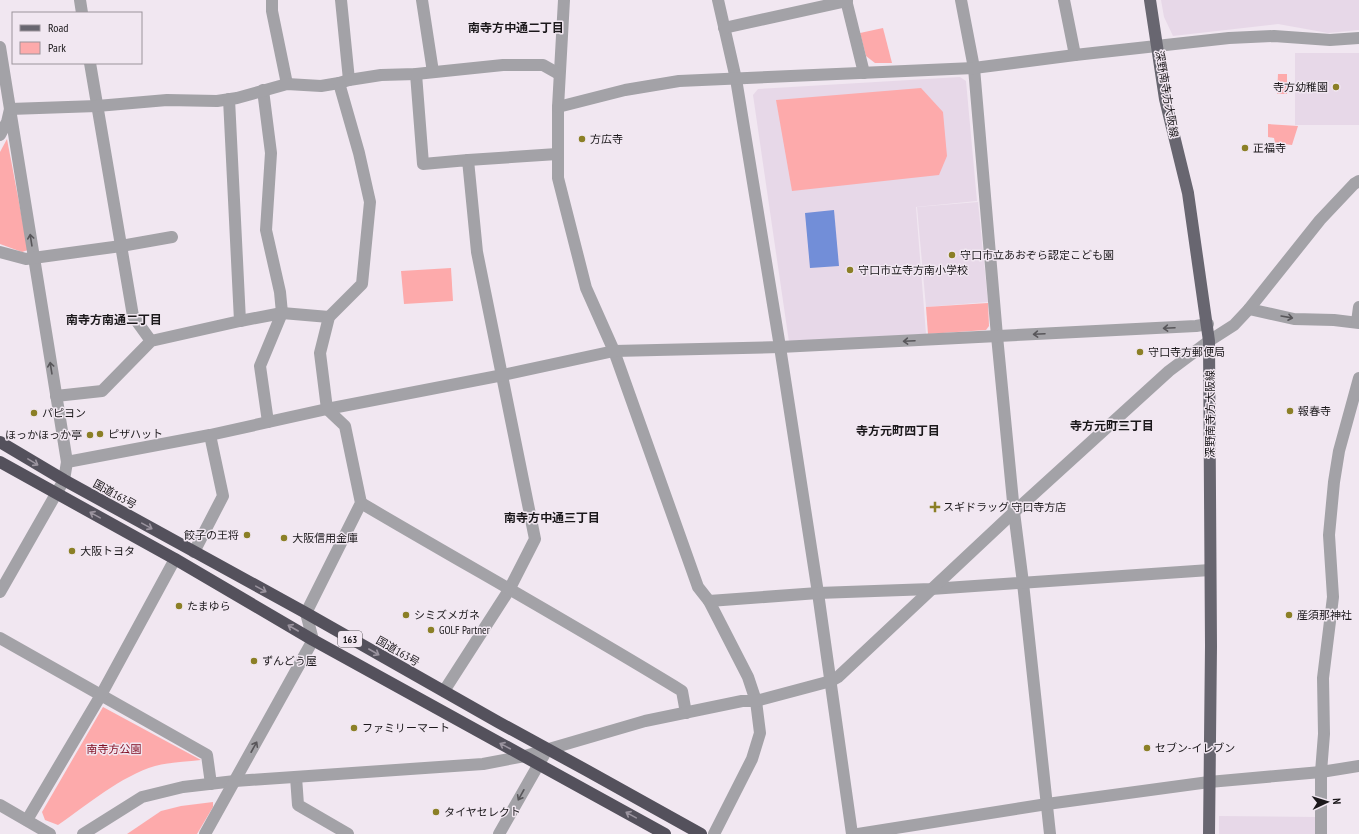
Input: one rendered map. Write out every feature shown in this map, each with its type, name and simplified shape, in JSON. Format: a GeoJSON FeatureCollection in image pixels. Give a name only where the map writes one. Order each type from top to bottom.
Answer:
{"type":"FeatureCollection","features":[{"type":"Feature","properties":{"kind":"highway","name":"国道163号"},"geometry":{"type":"LineString","coordinates":[[0,442],[64,480],[306,613],[444,692],[701,834]]}},
{"type":"Feature","properties":{"kind":"highway","name":"163"},"geometry":{"type":"LineString","coordinates":[[0,462],[175,559],[313,640],[665,834]]}},
{"type":"Feature","properties":{"kind":"main road","name":"深野南寺方大阪線"},"geometry":{"type":"LineString","coordinates":[[1150,0],[1167,105],[1188,193],[1208,324],[1211,425],[1209,834]]}},
{"type":"Feature","properties":{"kind":"street"},"geometry":{"type":"LineString","coordinates":[[80,0],[82,12]]}},
{"type":"Feature","properties":{"kind":"street"},"geometry":{"type":"LineString","coordinates":[[272,0],[272,11],[287,84]]}},
{"type":"Feature","properties":{"kind":"street"},"geometry":{"type":"LineString","coordinates":[[205,834],[313,640],[306,613],[361,503],[345,426],[327,409],[320,353],[329,317],[362,284],[370,202],[344,81],[341,0]]}},
{"type":"Feature","properties":{"kind":"street"},"geometry":{"type":"LineString","coordinates":[[422,0],[433,72]]}},
{"type":"Feature","properties":{"kind":"street"},"geometry":{"type":"LineString","coordinates":[[564,0],[558,107],[558,178],[586,288],[614,351],[698,587],[709,601],[748,677],[756,701],[760,733],[752,759],[714,834]]}},
{"type":"Feature","properties":{"kind":"street"},"geometry":{"type":"LineString","coordinates":[[718,0],[736,79],[780,346],[818,593],[852,834]]}},
{"type":"Feature","properties":{"kind":"street"},"geometry":{"type":"LineString","coordinates":[[960,0],[974,68],[1014,512],[1050,834]]}},
{"type":"Feature","properties":{"kind":"street"},"geometry":{"type":"LineString","coordinates":[[1064,0],[1075,55]]}},
{"type":"Feature","properties":{"kind":"street"},"geometry":{"type":"LineString","coordinates":[[724,28],[847,1],[864,73]]}},
{"type":"Feature","properties":{"kind":"street"},"geometry":{"type":"LineString","coordinates":[[558,107],[625,90],[679,81],[974,68],[1230,38],[1274,36],[1330,40],[1359,38]]}},
{"type":"Feature","properties":{"kind":"street"},"geometry":{"type":"LineString","coordinates":[[0,47],[67,462],[64,480],[0,592]]}},
{"type":"Feature","properties":{"kind":"street"},"geometry":{"type":"LineString","coordinates":[[90,64],[133,316],[151,341]]}},
{"type":"Feature","properties":{"kind":"street"},"geometry":{"type":"LineString","coordinates":[[10,109],[97,106],[167,100],[217,101],[287,84],[321,86],[381,75],[416,74],[503,65],[543,65],[560,74]]}},
{"type":"Feature","properties":{"kind":"street"},"geometry":{"type":"LineString","coordinates":[[416,74],[423,164],[558,154]]}},
{"type":"Feature","properties":{"kind":"street"},"geometry":{"type":"LineString","coordinates":[[262,90],[271,153],[266,230],[280,292],[282,313],[260,366],[268,422]]}},
{"type":"Feature","properties":{"kind":"street"},"geometry":{"type":"LineString","coordinates":[[229,99],[240,320]]}},
{"type":"Feature","properties":{"kind":"street"},"geometry":{"type":"LineString","coordinates":[[0,135],[7,122],[10,109]]}},
{"type":"Feature","properties":{"kind":"street"},"geometry":{"type":"LineString","coordinates":[[444,692],[508,590],[535,539],[477,252],[468,160]]}},
{"type":"Feature","properties":{"kind":"street"},"geometry":{"type":"LineString","coordinates":[[83,834],[142,797],[183,787],[235,781],[483,764],[524,756],[645,722],[742,701],[756,701],[838,677],[1014,512],[1169,371],[1209,341],[1234,325],[1249,309],[1320,220],[1354,184],[1359,181]]}},
{"type":"Feature","properties":{"kind":"street"},"geometry":{"type":"LineString","coordinates":[[0,252],[26,259],[121,246],[172,237]]}},
{"type":"Feature","properties":{"kind":"street"},"geometry":{"type":"LineString","coordinates":[[1249,309],[1294,319],[1358,323],[1359,307]]}},
{"type":"Feature","properties":{"kind":"street"},"geometry":{"type":"LineString","coordinates":[[56,396],[102,392],[151,341],[240,320],[282,313],[329,317]]}},
{"type":"Feature","properties":{"kind":"street"},"geometry":{"type":"LineString","coordinates":[[67,462],[210,436],[327,409],[503,375],[614,351],[780,346],[1196,326],[1208,324]]}},
{"type":"Feature","properties":{"kind":"street"},"geometry":{"type":"LineString","coordinates":[[1321,834],[1321,772],[1324,734],[1323,678],[1333,597],[1330,570],[1330,535],[1334,482],[1339,451],[1359,378]]}},
{"type":"Feature","properties":{"kind":"street"},"geometry":{"type":"LineString","coordinates":[[194,552],[223,496],[210,436]]}},
{"type":"Feature","properties":{"kind":"street"},"geometry":{"type":"LineString","coordinates":[[361,503],[508,590],[612,648],[682,691],[686,713]]}},
{"type":"Feature","properties":{"kind":"street"},"geometry":{"type":"LineString","coordinates":[[27,820],[101,695],[175,559]]}},
{"type":"Feature","properties":{"kind":"street"},"geometry":{"type":"LineString","coordinates":[[709,601],[818,593],[932,589],[1210,570]]}},
{"type":"Feature","properties":{"kind":"street"},"geometry":{"type":"LineString","coordinates":[[0,638],[207,755],[211,784]]}},
{"type":"Feature","properties":{"kind":"street"},"geometry":{"type":"LineString","coordinates":[[499,834],[548,749]]}},
{"type":"Feature","properties":{"kind":"street"},"geometry":{"type":"LineString","coordinates":[[858,834],[1047,804],[1209,782],[1321,772],[1359,766]]}},
{"type":"Feature","properties":{"kind":"street"},"geometry":{"type":"LineString","coordinates":[[296,777],[298,805],[348,834]]}},
{"type":"Feature","properties":{"kind":"street"},"geometry":{"type":"LineString","coordinates":[[0,805],[50,834]]}},
{"type":"Feature","properties":{"kind":"shaded area"},"geometry":{"type":"Polygon","coordinates":[[[1161,0],[1359,0],[1359,30],[1328,33],[1278,24],[1173,36],[1164,17],[1161,0]]]}},
{"type":"Feature","properties":{"kind":"shaded area"},"geometry":{"type":"Polygon","coordinates":[[[1295,53],[1359,53],[1359,125],[1295,125],[1295,53]]]}},
{"type":"Feature","properties":{"kind":"shaded area","name":"守口市立寺方南小学校"},"geometry":{"type":"Polygon","coordinates":[[[960,77],[966,81],[977,201],[916,207],[926,334],[789,342],[753,95],[758,89],[960,77]]]}},
{"type":"Feature","properties":{"kind":"shaded area","name":"守口市立あおぞら認定こども園"},"geometry":{"type":"Polygon","coordinates":[[[978,202],[988,302],[926,307],[917,207],[978,202]]]}},
{"type":"Feature","properties":{"kind":"shaded area"},"geometry":{"type":"Polygon","coordinates":[[[1219,816],[1317,817],[1317,834],[1219,834],[1219,816]]]}},
{"type":"Feature","properties":{"kind":"green space"},"geometry":{"type":"Polygon","coordinates":[[[883,28],[892,63],[875,63],[866,56],[860,33],[883,28]]]}},
{"type":"Feature","properties":{"kind":"green space"},"geometry":{"type":"Polygon","coordinates":[[[1278,74],[1287,74],[1287,94],[1277,94],[1278,74]]]}},
{"type":"Feature","properties":{"kind":"green space"},"geometry":{"type":"Polygon","coordinates":[[[921,88],[943,112],[947,156],[939,175],[792,191],[776,100],[921,88]]]}},
{"type":"Feature","properties":{"kind":"green space"},"geometry":{"type":"Polygon","coordinates":[[[1268,124],[1298,126],[1292,145],[1275,143],[1274,138],[1268,137],[1268,124]]]}},
{"type":"Feature","properties":{"kind":"green space"},"geometry":{"type":"Polygon","coordinates":[[[7,139],[28,250],[22,252],[0,244],[0,152],[7,139]]]}},
{"type":"Feature","properties":{"kind":"green space"},"geometry":{"type":"Polygon","coordinates":[[[451,268],[453,301],[404,304],[401,271],[451,268]]]}},
{"type":"Feature","properties":{"kind":"green space"},"geometry":{"type":"Polygon","coordinates":[[[988,303],[989,326],[986,330],[928,334],[926,307],[988,303]]]}},
{"type":"Feature","properties":{"kind":"green space","name":"南寺方公園"},"geometry":{"type":"Polygon","coordinates":[[[103,707],[201,760],[155,766],[142,771],[117,784],[58,825],[45,820],[42,812],[103,707]]]}},
{"type":"Feature","properties":{"kind":"green space"},"geometry":{"type":"Polygon","coordinates":[[[213,802],[213,807],[197,834],[127,834],[161,811],[181,806],[213,802]]]}},
{"type":"Feature","properties":{"kind":"water"},"geometry":{"type":"Polygon","coordinates":[[[834,210],[839,266],[810,268],[805,213],[834,210]]]}},
{"type":"Feature","properties":{"kind":"place","name":"寺方幼稚園"},"geometry":{"type":"Point","coordinates":[1336,87]}},
{"type":"Feature","properties":{"kind":"place","name":"方広寺"},"geometry":{"type":"Point","coordinates":[582,139]}},
{"type":"Feature","properties":{"kind":"place","name":"正福寺"},"geometry":{"type":"Point","coordinates":[1245,148]}},
{"type":"Feature","properties":{"kind":"place","name":"守口市立あおぞら認定こども園"},"geometry":{"type":"Point","coordinates":[952,255]}},
{"type":"Feature","properties":{"kind":"place","name":"守口市立寺方南小学校"},"geometry":{"type":"Point","coordinates":[850,270]}},
{"type":"Feature","properties":{"kind":"place","name":"守口寺方郵便局"},"geometry":{"type":"Point","coordinates":[1140,352]}},
{"type":"Feature","properties":{"kind":"place","name":"報春寺"},"geometry":{"type":"Point","coordinates":[1290,411]}},
{"type":"Feature","properties":{"kind":"place","name":"パピヨン"},"geometry":{"type":"Point","coordinates":[34,413]}},
{"type":"Feature","properties":{"kind":"place","name":"ピザハット"},"geometry":{"type":"Point","coordinates":[100,434]}},
{"type":"Feature","properties":{"kind":"place","name":"ほっかほっか亭"},"geometry":{"type":"Point","coordinates":[90,435]}},
{"type":"Feature","properties":{"kind":"place","name":"スギドラッグ 守口寺方店"},"geometry":{"type":"Point","coordinates":[935,507]}},
{"type":"Feature","properties":{"kind":"place","name":"餃子の王将"},"geometry":{"type":"Point","coordinates":[247,535]}},
{"type":"Feature","properties":{"kind":"place","name":"大阪信用金庫"},"geometry":{"type":"Point","coordinates":[284,538]}},
{"type":"Feature","properties":{"kind":"place","name":"大阪トヨタ"},"geometry":{"type":"Point","coordinates":[72,551]}},
{"type":"Feature","properties":{"kind":"place","name":"たまゆら"},"geometry":{"type":"Point","coordinates":[179,606]}},
{"type":"Feature","properties":{"kind":"place","name":"シミズメガネ"},"geometry":{"type":"Point","coordinates":[406,615]}},
{"type":"Feature","properties":{"kind":"place","name":"産須那神社"},"geometry":{"type":"Point","coordinates":[1289,615]}},
{"type":"Feature","properties":{"kind":"place","name":"GOLF Partner"},"geometry":{"type":"Point","coordinates":[431,630]}},
{"type":"Feature","properties":{"kind":"place","name":"ずんどう屋"},"geometry":{"type":"Point","coordinates":[254,661]}},
{"type":"Feature","properties":{"kind":"place","name":"ファミリーマート"},"geometry":{"type":"Point","coordinates":[354,728]}},
{"type":"Feature","properties":{"kind":"place","name":"セブン-イレブン"},"geometry":{"type":"Point","coordinates":[1147,748]}},
{"type":"Feature","properties":{"kind":"place","name":"タイヤセレクト"},"geometry":{"type":"Point","coordinates":[436,812]}},
{"type":"Feature","properties":{"kind":"district","name":"南寺方中通二丁目"},"geometry":{"type":"Point","coordinates":[516,28]}},
{"type":"Feature","properties":{"kind":"district","name":"南寺方南通二丁目"},"geometry":{"type":"Point","coordinates":[114,320]}},
{"type":"Feature","properties":{"kind":"district","name":"寺方元町三丁目"},"geometry":{"type":"Point","coordinates":[1112,426]}},
{"type":"Feature","properties":{"kind":"district","name":"寺方元町四丁目"},"geometry":{"type":"Point","coordinates":[898,431]}},
{"type":"Feature","properties":{"kind":"district","name":"南寺方中通三丁目"},"geometry":{"type":"Point","coordinates":[552,518]}}]}
